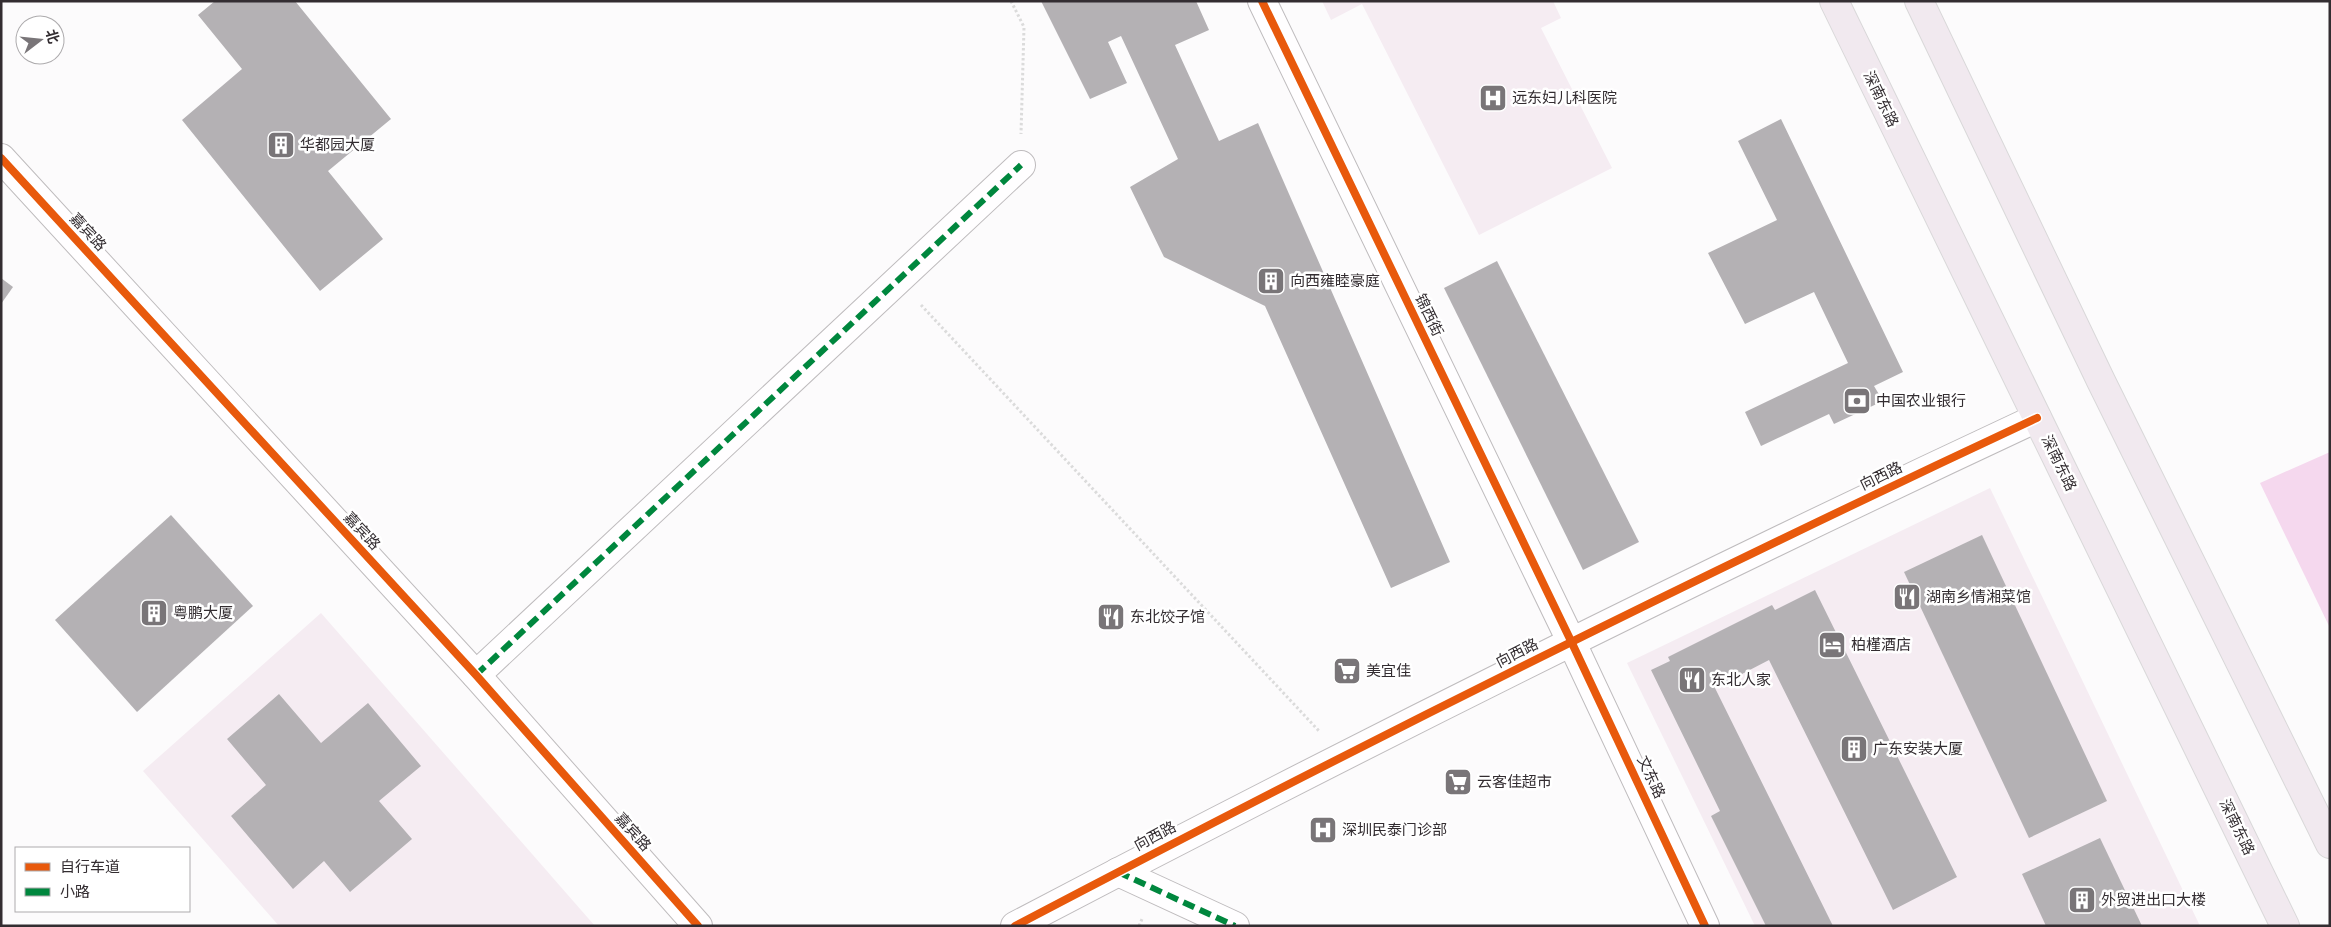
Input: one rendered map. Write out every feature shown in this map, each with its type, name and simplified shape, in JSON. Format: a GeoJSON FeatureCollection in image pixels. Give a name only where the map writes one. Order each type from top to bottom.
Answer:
{"type":"FeatureCollection","features":[{"type":"Feature","properties":{"kind":"main road","name":"深南东路"},"geometry":{"type":"LineString","coordinates":[[1834,1],[2284,926]]}},
{"type":"Feature","properties":{"kind":"main road"},"geometry":{"type":"LineString","coordinates":[[1919,1],[2101,381],[2330,844]]}},
{"type":"Feature","properties":{"kind":"street","name":"锦西街"},"geometry":{"type":"LineString","coordinates":[[1262,1],[1571,641]]}},
{"type":"Feature","properties":{"kind":"street","name":"嘉宾路"},"geometry":{"type":"LineString","coordinates":[[1,158],[476,675],[698,926]]}},
{"type":"Feature","properties":{"kind":"street"},"geometry":{"type":"LineString","coordinates":[[476,675],[896,279],[1021,164]]}},
{"type":"Feature","properties":{"kind":"street","name":"向西路"},"geometry":{"type":"LineString","coordinates":[[1016,926],[1342,756],[1571,641],[2037,418]]}},
{"type":"Feature","properties":{"kind":"street","name":"文东路"},"geometry":{"type":"LineString","coordinates":[[1571,641],[1705,926]]}},
{"type":"Feature","properties":{"kind":"street"},"geometry":{"type":"LineString","coordinates":[[1118,872],[1235,926]]}},
{"type":"Feature","properties":{"kind":"path"},"geometry":{"type":"LineString","coordinates":[[1011,1],[1024,27],[1021,164]]}},
{"type":"Feature","properties":{"kind":"path"},"geometry":{"type":"LineString","coordinates":[[896,279],[1342,756]]}},
{"type":"Feature","properties":{"kind":"shaded area","name":"远东妇儿科医院"},"geometry":{"type":"Polygon","coordinates":[[[1322,1],[1553,1],[1561,18],[1541,28],[1612,168],[1479,235],[1362,4],[1331,20],[1322,1]]]}},
{"type":"Feature","properties":{"kind":"shaded area"},"geometry":{"type":"Polygon","coordinates":[[[2330,452],[2330,628],[2260,483],[2330,452]]]}},
{"type":"Feature","properties":{"kind":"shaded area"},"geometry":{"type":"Polygon","coordinates":[[[1990,488],[2200,926],[1755,926],[1627,663],[1990,488]]]}},
{"type":"Feature","properties":{"kind":"shaded area"},"geometry":{"type":"Polygon","coordinates":[[[321,613],[595,926],[279,926],[143,771],[321,613]]]}},
{"type":"Feature","properties":{"kind":"building","name":"华都园大厦"},"geometry":{"type":"Polygon","coordinates":[[[215,1],[295,1],[391,119],[328,171],[383,239],[320,291],[182,120],[242,69],[198,15],[215,1]]]}},
{"type":"Feature","properties":{"kind":"building","name":"向西雍睦豪庭"},"geometry":{"type":"Polygon","coordinates":[[[1041,1],[1196,1],[1209,30],[1175,45],[1219,141],[1258,123],[1450,562],[1391,588],[1265,306],[1164,257],[1130,187],[1178,159],[1121,36],[1108,42],[1127,83],[1090,99],[1041,1]]]}},
{"type":"Feature","properties":{"kind":"building"},"geometry":{"type":"Polygon","coordinates":[[[1781,119],[1903,372],[1874,386],[1883,401],[1834,424],[1829,414],[1761,446],[1745,412],[1848,363],[1814,292],[1745,324],[1708,253],[1777,220],[1738,141],[1781,119]]]}},
{"type":"Feature","properties":{"kind":"building"},"geometry":{"type":"Polygon","coordinates":[[[1497,261],[1639,542],[1583,570],[1444,288],[1497,261]]]}},
{"type":"Feature","properties":{"kind":"building"},"geometry":{"type":"Polygon","coordinates":[[[1,278],[13,287],[1,304],[1,278]]]}},
{"type":"Feature","properties":{"kind":"building","name":"粤鹏大厦"},"geometry":{"type":"Polygon","coordinates":[[[171,515],[253,606],[137,712],[55,620],[171,515]]]}},
{"type":"Feature","properties":{"kind":"building"},"geometry":{"type":"Polygon","coordinates":[[[1982,535],[2107,801],[2029,838],[1904,572],[1982,535]]]}},
{"type":"Feature","properties":{"kind":"building","name":"广东安装大厦"},"geometry":{"type":"Polygon","coordinates":[[[1815,590],[1957,877],[1893,910],[1769,660],[1715,688],[1833,926],[1766,926],[1711,816],[1720,811],[1651,670],[1670,661],[1668,657],[1772,605],[1775,610],[1815,590]]]}},
{"type":"Feature","properties":{"kind":"building"},"geometry":{"type":"Polygon","coordinates":[[[279,694],[321,743],[368,703],[421,766],[379,801],[412,839],[350,892],[324,861],[293,889],[231,816],[266,785],[227,739],[279,694]]]}},
{"type":"Feature","properties":{"kind":"building","name":"外贸进出口大楼"},"geometry":{"type":"Polygon","coordinates":[[[2100,838],[2142,926],[2046,926],[2022,874],[2100,838]]]}},
{"type":"Feature","properties":{"kind":"marked path"},"geometry":{"type":"LineString","coordinates":[[476,675],[1021,165]]}},
{"type":"Feature","properties":{"kind":"marked path"},"geometry":{"type":"LineString","coordinates":[[1118,872],[1235,926]]}},
{"type":"Feature","properties":{"kind":"cycle path"},"geometry":{"type":"LineString","coordinates":[[1262,1],[1571,641],[1705,926]]}},
{"type":"Feature","properties":{"kind":"cycle path"},"geometry":{"type":"LineString","coordinates":[[1,158],[476,675],[698,926]]}},
{"type":"Feature","properties":{"kind":"cycle path"},"geometry":{"type":"LineString","coordinates":[[1015,926],[1523,666],[1779,540],[2037,418]]}},
{"type":"Feature","properties":{"kind":"place","name":"远东妇儿科医院"},"geometry":{"type":"Point","coordinates":[1493,98]}},
{"type":"Feature","properties":{"kind":"place","name":"华都园大厦"},"geometry":{"type":"Point","coordinates":[281,145]}},
{"type":"Feature","properties":{"kind":"place","name":"向西雍睦豪庭"},"geometry":{"type":"Point","coordinates":[1271,281]}},
{"type":"Feature","properties":{"kind":"place","name":"中国农业银行"},"geometry":{"type":"Point","coordinates":[1857,401]}},
{"type":"Feature","properties":{"kind":"place","name":"湖南乡情湘菜馆"},"geometry":{"type":"Point","coordinates":[1907,597]}},
{"type":"Feature","properties":{"kind":"place","name":"粤鹏大厦"},"geometry":{"type":"Point","coordinates":[154,613]}},
{"type":"Feature","properties":{"kind":"place","name":"东北饺子馆"},"geometry":{"type":"Point","coordinates":[1111,617]}},
{"type":"Feature","properties":{"kind":"place","name":"柏槿酒店"},"geometry":{"type":"Point","coordinates":[1832,645]}},
{"type":"Feature","properties":{"kind":"place","name":"美宜佳"},"geometry":{"type":"Point","coordinates":[1347,671]}},
{"type":"Feature","properties":{"kind":"place","name":"东北人家"},"geometry":{"type":"Point","coordinates":[1692,680]}},
{"type":"Feature","properties":{"kind":"place","name":"广东安装大厦"},"geometry":{"type":"Point","coordinates":[1854,749]}},
{"type":"Feature","properties":{"kind":"place","name":"云客佳超市"},"geometry":{"type":"Point","coordinates":[1458,782]}},
{"type":"Feature","properties":{"kind":"place","name":"深圳民泰门诊部"},"geometry":{"type":"Point","coordinates":[1323,830]}},
{"type":"Feature","properties":{"kind":"place","name":"外贸进出口大楼"},"geometry":{"type":"Point","coordinates":[2082,900]}}]}
